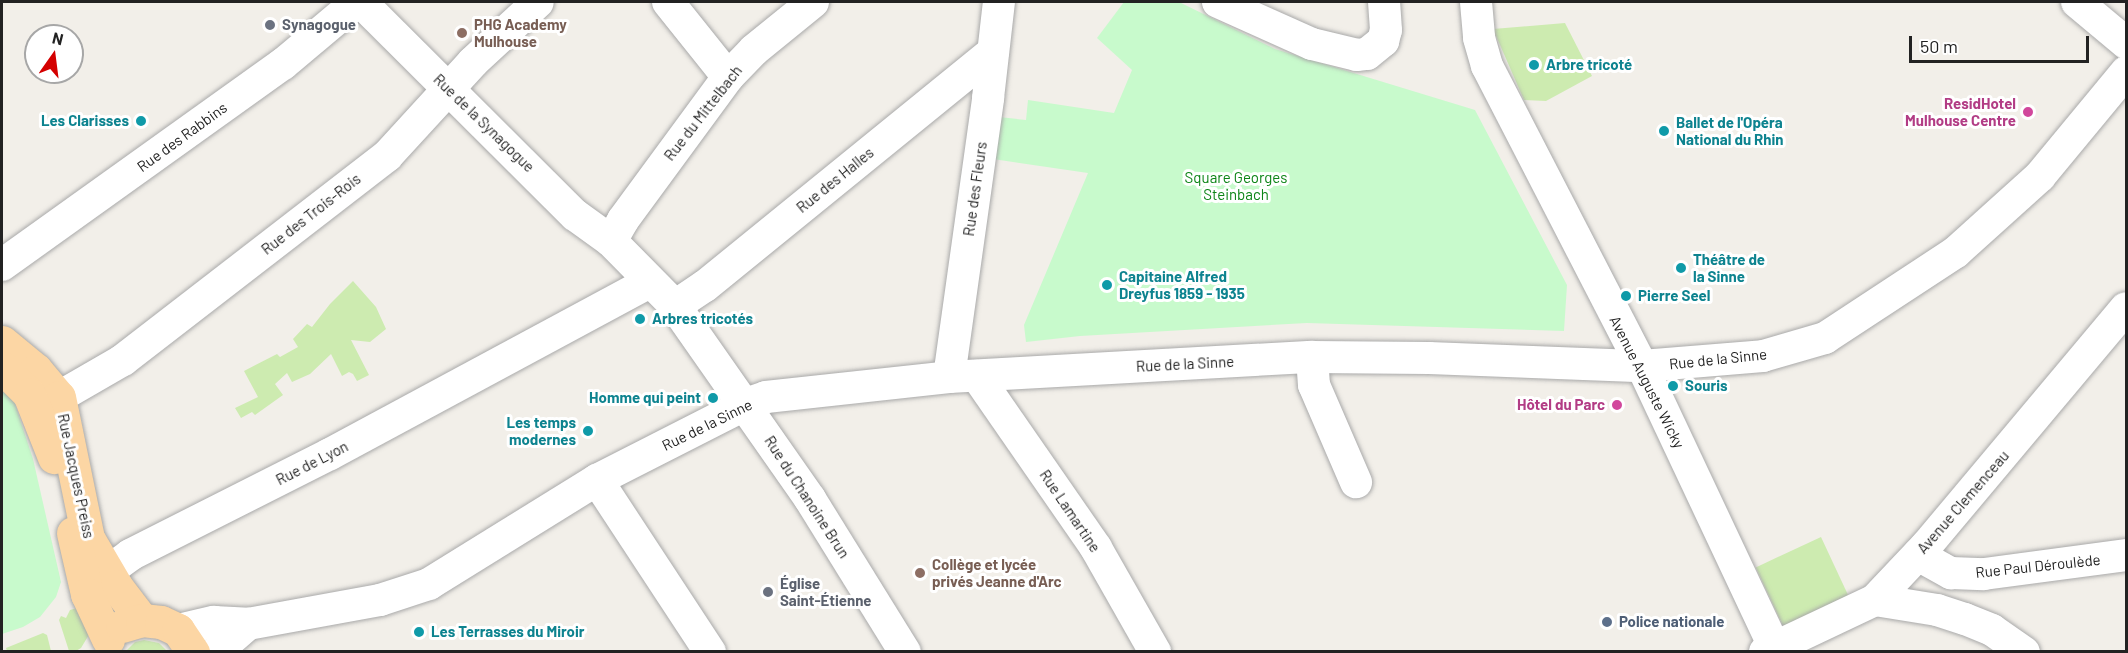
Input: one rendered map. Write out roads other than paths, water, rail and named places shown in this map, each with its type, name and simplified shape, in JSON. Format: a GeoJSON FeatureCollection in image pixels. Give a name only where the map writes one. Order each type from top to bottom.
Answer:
{"type":"FeatureCollection","features":[{"type":"Feature","properties":{"kind":"main road","name":"Rue Jacques Preiss"},"geometry":{"type":"LineString","coordinates":[[2,342],[36,370],[59,397],[88,538],[107,572],[142,620]]}},
{"type":"Feature","properties":{"kind":"main road","name":"Rue Jacques Preiss"},"geometry":{"type":"LineString","coordinates":[[2,368],[29,394],[55,457],[87,594],[104,645]]}},
{"type":"Feature","properties":{"kind":"main road"},"geometry":{"type":"LineString","coordinates":[[104,645],[123,626],[142,620],[161,622],[186,641]]}},
{"type":"Feature","properties":{"kind":"street","name":"Rue de la Synagogue"},"geometry":{"type":"LineString","coordinates":[[359,2],[575,215],[611,241],[675,306]]}},
{"type":"Feature","properties":{"kind":"street","name":"Rue des Rabbins"},"geometry":{"type":"LineString","coordinates":[[2,265],[283,64],[359,2]]}},
{"type":"Feature","properties":{"kind":"street","name":"Rue des Trois-Rois"},"geometry":{"type":"LineString","coordinates":[[59,397],[123,360],[387,156],[473,62],[538,2]]}},
{"type":"Feature","properties":{"kind":"street"},"geometry":{"type":"LineString","coordinates":[[668,2],[729,76]]}},
{"type":"Feature","properties":{"kind":"street","name":"Rue du Mittelbach"},"geometry":{"type":"LineString","coordinates":[[611,241],[623,220],[729,76],[754,50],[813,2]]}},
{"type":"Feature","properties":{"kind":"street","name":"Rue des Fleurs"},"geometry":{"type":"LineString","coordinates":[[963,377],[999,2]]}},
{"type":"Feature","properties":{"kind":"street"},"geometry":{"type":"LineString","coordinates":[[1218,2],[1312,44],[1357,55],[1367,54],[1383,41],[1386,30],[1384,2]]}},
{"type":"Feature","properties":{"kind":"street","name":"Avenue Auguste Wicky"},"geometry":{"type":"LineString","coordinates":[[1476,2],[1479,38],[1487,66],[1642,366],[1770,649]]}},
{"type":"Feature","properties":{"kind":"street"},"geometry":{"type":"LineString","coordinates":[[2077,2],[2127,43]]}},
{"type":"Feature","properties":{"kind":"street","name":"Rue des Halles"},"geometry":{"type":"LineString","coordinates":[[675,306],[705,286],[993,52]]}},
{"type":"Feature","properties":{"kind":"street","name":"Rue de la Sinne"},"geometry":{"type":"LineString","coordinates":[[186,641],[214,622],[248,624],[380,600],[429,584],[597,480],[746,404],[789,393],[963,377],[1312,357],[1429,358],[1642,366],[1763,356],[1825,338],[1956,252],[2040,176],[2127,72]]}},
{"type":"Feature","properties":{"kind":"street"},"geometry":{"type":"LineString","coordinates":[[959,80],[977,83],[988,98]]}},
{"type":"Feature","properties":{"kind":"street","name":"Rue de Lyon"},"geometry":{"type":"LineString","coordinates":[[107,572],[130,555],[330,454],[649,282]]}},
{"type":"Feature","properties":{"kind":"street","name":"Rue du Chanoine Brun"},"geometry":{"type":"LineString","coordinates":[[675,306],[746,404],[810,499],[905,651]]}},
{"type":"Feature","properties":{"kind":"street","name":"Avenue Clemenceau"},"geometry":{"type":"LineString","coordinates":[[1770,649],[1875,600],[1918,555],[2127,308]]}},
{"type":"Feature","properties":{"kind":"street"},"geometry":{"type":"LineString","coordinates":[[1312,357],[1314,385],[1356,482]]}},
{"type":"Feature","properties":{"kind":"street","name":"Rue Lamartine"},"geometry":{"type":"LineString","coordinates":[[963,377],[1096,548],[1155,651]]}},
{"type":"Feature","properties":{"kind":"street"},"geometry":{"type":"LineString","coordinates":[[597,480],[710,651]]}},
{"type":"Feature","properties":{"kind":"street","name":"Rue Paul Déroulède"},"geometry":{"type":"LineString","coordinates":[[1918,555],[1951,573],[1984,574],[2127,555]]}},
{"type":"Feature","properties":{"kind":"street"},"geometry":{"type":"LineString","coordinates":[[1875,600],[1937,610],[1965,619],[1992,630],[2025,651]]}},
{"type":"Feature","properties":{"kind":"street","name":"Rue de la Sinne"},"geometry":{"type":"LineString","coordinates":[[216,651],[248,624]]}},
{"type":"Feature","properties":{"kind":"place","name":"Synagogue"},"geometry":{"type":"Point","coordinates":[270,25]}},
{"type":"Feature","properties":{"kind":"place","name":"PHG Academy Mulhouse"},"geometry":{"type":"Point","coordinates":[462,33]}},
{"type":"Feature","properties":{"kind":"place","name":"Arbre tricoté"},"geometry":{"type":"Point","coordinates":[1534,65]}},
{"type":"Feature","properties":{"kind":"place","name":"ResidHotel Mulhouse Centre"},"geometry":{"type":"Point","coordinates":[2028,112]}},
{"type":"Feature","properties":{"kind":"place","name":"Les Clarisses"},"geometry":{"type":"Point","coordinates":[141,121]}},
{"type":"Feature","properties":{"kind":"place","name":"Ballet de l'Opéra National du Rhin"},"geometry":{"type":"Point","coordinates":[1664,131]}},
{"type":"Feature","properties":{"kind":"place","name":"Théâtre de la Sinne"},"geometry":{"type":"Point","coordinates":[1681,268]}},
{"type":"Feature","properties":{"kind":"place","name":"Capitaine Alfred Dreyfus 1859 - 1935"},"geometry":{"type":"Point","coordinates":[1107,285]}},
{"type":"Feature","properties":{"kind":"place","name":"Pierre Seel"},"geometry":{"type":"Point","coordinates":[1626,296]}},
{"type":"Feature","properties":{"kind":"place","name":"Arbres tricotés"},"geometry":{"type":"Point","coordinates":[640,319]}},
{"type":"Feature","properties":{"kind":"place","name":"Souris"},"geometry":{"type":"Point","coordinates":[1673,386]}},
{"type":"Feature","properties":{"kind":"place","name":"Homme qui peint"},"geometry":{"type":"Point","coordinates":[713,398]}},
{"type":"Feature","properties":{"kind":"place","name":"Hôtel du Parc"},"geometry":{"type":"Point","coordinates":[1617,405]}},
{"type":"Feature","properties":{"kind":"place","name":"Les temps modernes"},"geometry":{"type":"Point","coordinates":[588,431]}},
{"type":"Feature","properties":{"kind":"place","name":"Collège et lycée privés Jeanne d'Arc"},"geometry":{"type":"Point","coordinates":[920,573]}},
{"type":"Feature","properties":{"kind":"place","name":"Église Saint-Étienne"},"geometry":{"type":"Point","coordinates":[768,592]}},
{"type":"Feature","properties":{"kind":"place","name":"Police nationale"},"geometry":{"type":"Point","coordinates":[1607,622]}},
{"type":"Feature","properties":{"kind":"place","name":"Les Terrasses du Miroir"},"geometry":{"type":"Point","coordinates":[419,632]}},
{"type":"Feature","properties":{"kind":"park label","name":"Square Georges Steinbach"},"geometry":{"type":"Point","coordinates":[1236,186]}}]}
